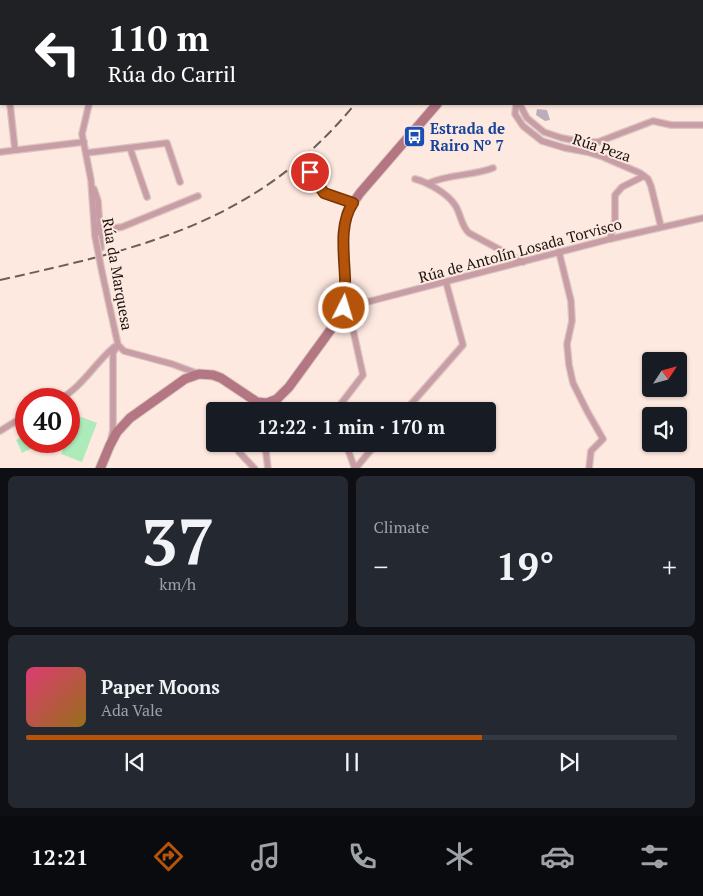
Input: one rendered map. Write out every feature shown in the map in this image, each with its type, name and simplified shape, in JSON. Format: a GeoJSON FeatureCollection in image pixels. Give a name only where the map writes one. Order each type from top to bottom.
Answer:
{"type":"FeatureCollection","features":[{"type":"Feature","properties":{"kind":"street"},"geometry":{"type":"LineString","coordinates":[[10,105],[15,150]]}},
{"type":"Feature","properties":{"kind":"street","name":"Rúa da Marquesa"},"geometry":{"type":"LineString","coordinates":[[89,105],[82,134],[91,180],[95,236],[118,345],[124,350],[199,374]]}},
{"type":"Feature","properties":{"kind":"street"},"geometry":{"type":"LineString","coordinates":[[342,402],[363,375],[346,308],[343,235],[347,212],[436,105]]}},
{"type":"Feature","properties":{"kind":"street"},"geometry":{"type":"LineString","coordinates":[[520,105],[528,118],[544,132],[582,142],[598,142],[653,121],[671,125],[703,125]]}},
{"type":"Feature","properties":{"kind":"street","name":"Rúa Peza"},"geometry":{"type":"LineString","coordinates":[[520,105],[515,114],[523,126],[542,141],[604,157],[644,176],[651,186],[661,227]]}},
{"type":"Feature","properties":{"kind":"street"},"geometry":{"type":"LineString","coordinates":[[0,152],[84,142]]}},
{"type":"Feature","properties":{"kind":"street"},"geometry":{"type":"LineString","coordinates":[[86,153],[166,143],[180,182]]}},
{"type":"Feature","properties":{"kind":"street"},"geometry":{"type":"LineString","coordinates":[[130,148],[146,197]]}},
{"type":"Feature","properties":{"kind":"street"},"geometry":{"type":"LineString","coordinates":[[429,183],[441,178],[483,172],[493,168]]}},
{"type":"Feature","properties":{"kind":"street"},"geometry":{"type":"LineString","coordinates":[[310,172],[324,193],[353,203]]}},
{"type":"Feature","properties":{"kind":"street"},"geometry":{"type":"LineString","coordinates":[[610,239],[615,220],[615,196],[622,187],[644,176]]}},
{"type":"Feature","properties":{"kind":"street"},"geometry":{"type":"LineString","coordinates":[[415,179],[429,183],[454,204],[465,230],[523,262]]}},
{"type":"Feature","properties":{"kind":"street","name":"Rúa da Marquesa"},"geometry":{"type":"LineString","coordinates":[[91,180],[98,201],[101,248]]}},
{"type":"Feature","properties":{"kind":"street"},"geometry":{"type":"LineString","coordinates":[[100,230],[122,227],[198,196]]}},
{"type":"Feature","properties":{"kind":"street","name":"Rúa de Antolín Losada Torvisco"},"geometry":{"type":"LineString","coordinates":[[346,308],[610,239],[703,218]]}},
{"type":"Feature","properties":{"kind":"street"},"geometry":{"type":"LineString","coordinates":[[559,252],[571,302],[572,321],[567,344],[573,384],[603,439],[591,451],[590,468]]}},
{"type":"Feature","properties":{"kind":"street"},"geometry":{"type":"LineString","coordinates":[[413,402],[463,345],[446,282]]}},
{"type":"Feature","properties":{"kind":"street"},"geometry":{"type":"LineString","coordinates":[[270,402],[277,399],[289,387],[346,308]]}},
{"type":"Feature","properties":{"kind":"street"},"geometry":{"type":"LineString","coordinates":[[73,388],[88,375],[105,355],[118,345]]}},
{"type":"Feature","properties":{"kind":"street"},"geometry":{"type":"LineString","coordinates":[[110,446],[113,430],[114,353],[118,345]]}},
{"type":"Feature","properties":{"kind":"street"},"geometry":{"type":"LineString","coordinates":[[100,468],[117,432],[130,418],[185,379],[199,374],[213,375],[221,378],[251,402]]}},
{"type":"Feature","properties":{"kind":"street"},"geometry":{"type":"LineString","coordinates":[[0,431],[15,422]]}},
{"type":"Feature","properties":{"kind":"street"},"geometry":{"type":"LineString","coordinates":[[239,452],[254,468]]}},
{"type":"Feature","properties":{"kind":"street"},"geometry":{"type":"LineString","coordinates":[[266,452],[268,468]]}},
{"type":"Feature","properties":{"kind":"street"},"geometry":{"type":"LineString","coordinates":[[349,452],[355,468],[369,452]]}},
{"type":"Feature","properties":{"kind":"green space"},"geometry":{"type":"Polygon","coordinates":[[[80,417],[97,423],[82,462],[61,454],[80,453],[80,417]]]}},
{"type":"Feature","properties":{"kind":"building"},"geometry":{"type":"Polygon","coordinates":[[[537,109],[547,110],[550,120],[545,121],[536,115],[537,109]]]}},
{"type":"Feature","properties":{"kind":"railway"},"geometry":{"type":"LineString","coordinates":[[0,280],[102,256],[149,242],[194,225],[237,204],[278,177],[317,144],[354,105]]}},
{"type":"Feature","properties":{"kind":"place","name":"Estrada de Rairo Nº 7"},"geometry":{"type":"Point","coordinates":[414,137]}},
{"type":"Feature","properties":{"kind":"route"},"geometry":{"type":"LineString","coordinates":[[310,172],[324,193],[353,203],[347,212],[343,235],[346,294],[344,308]]}}]}
